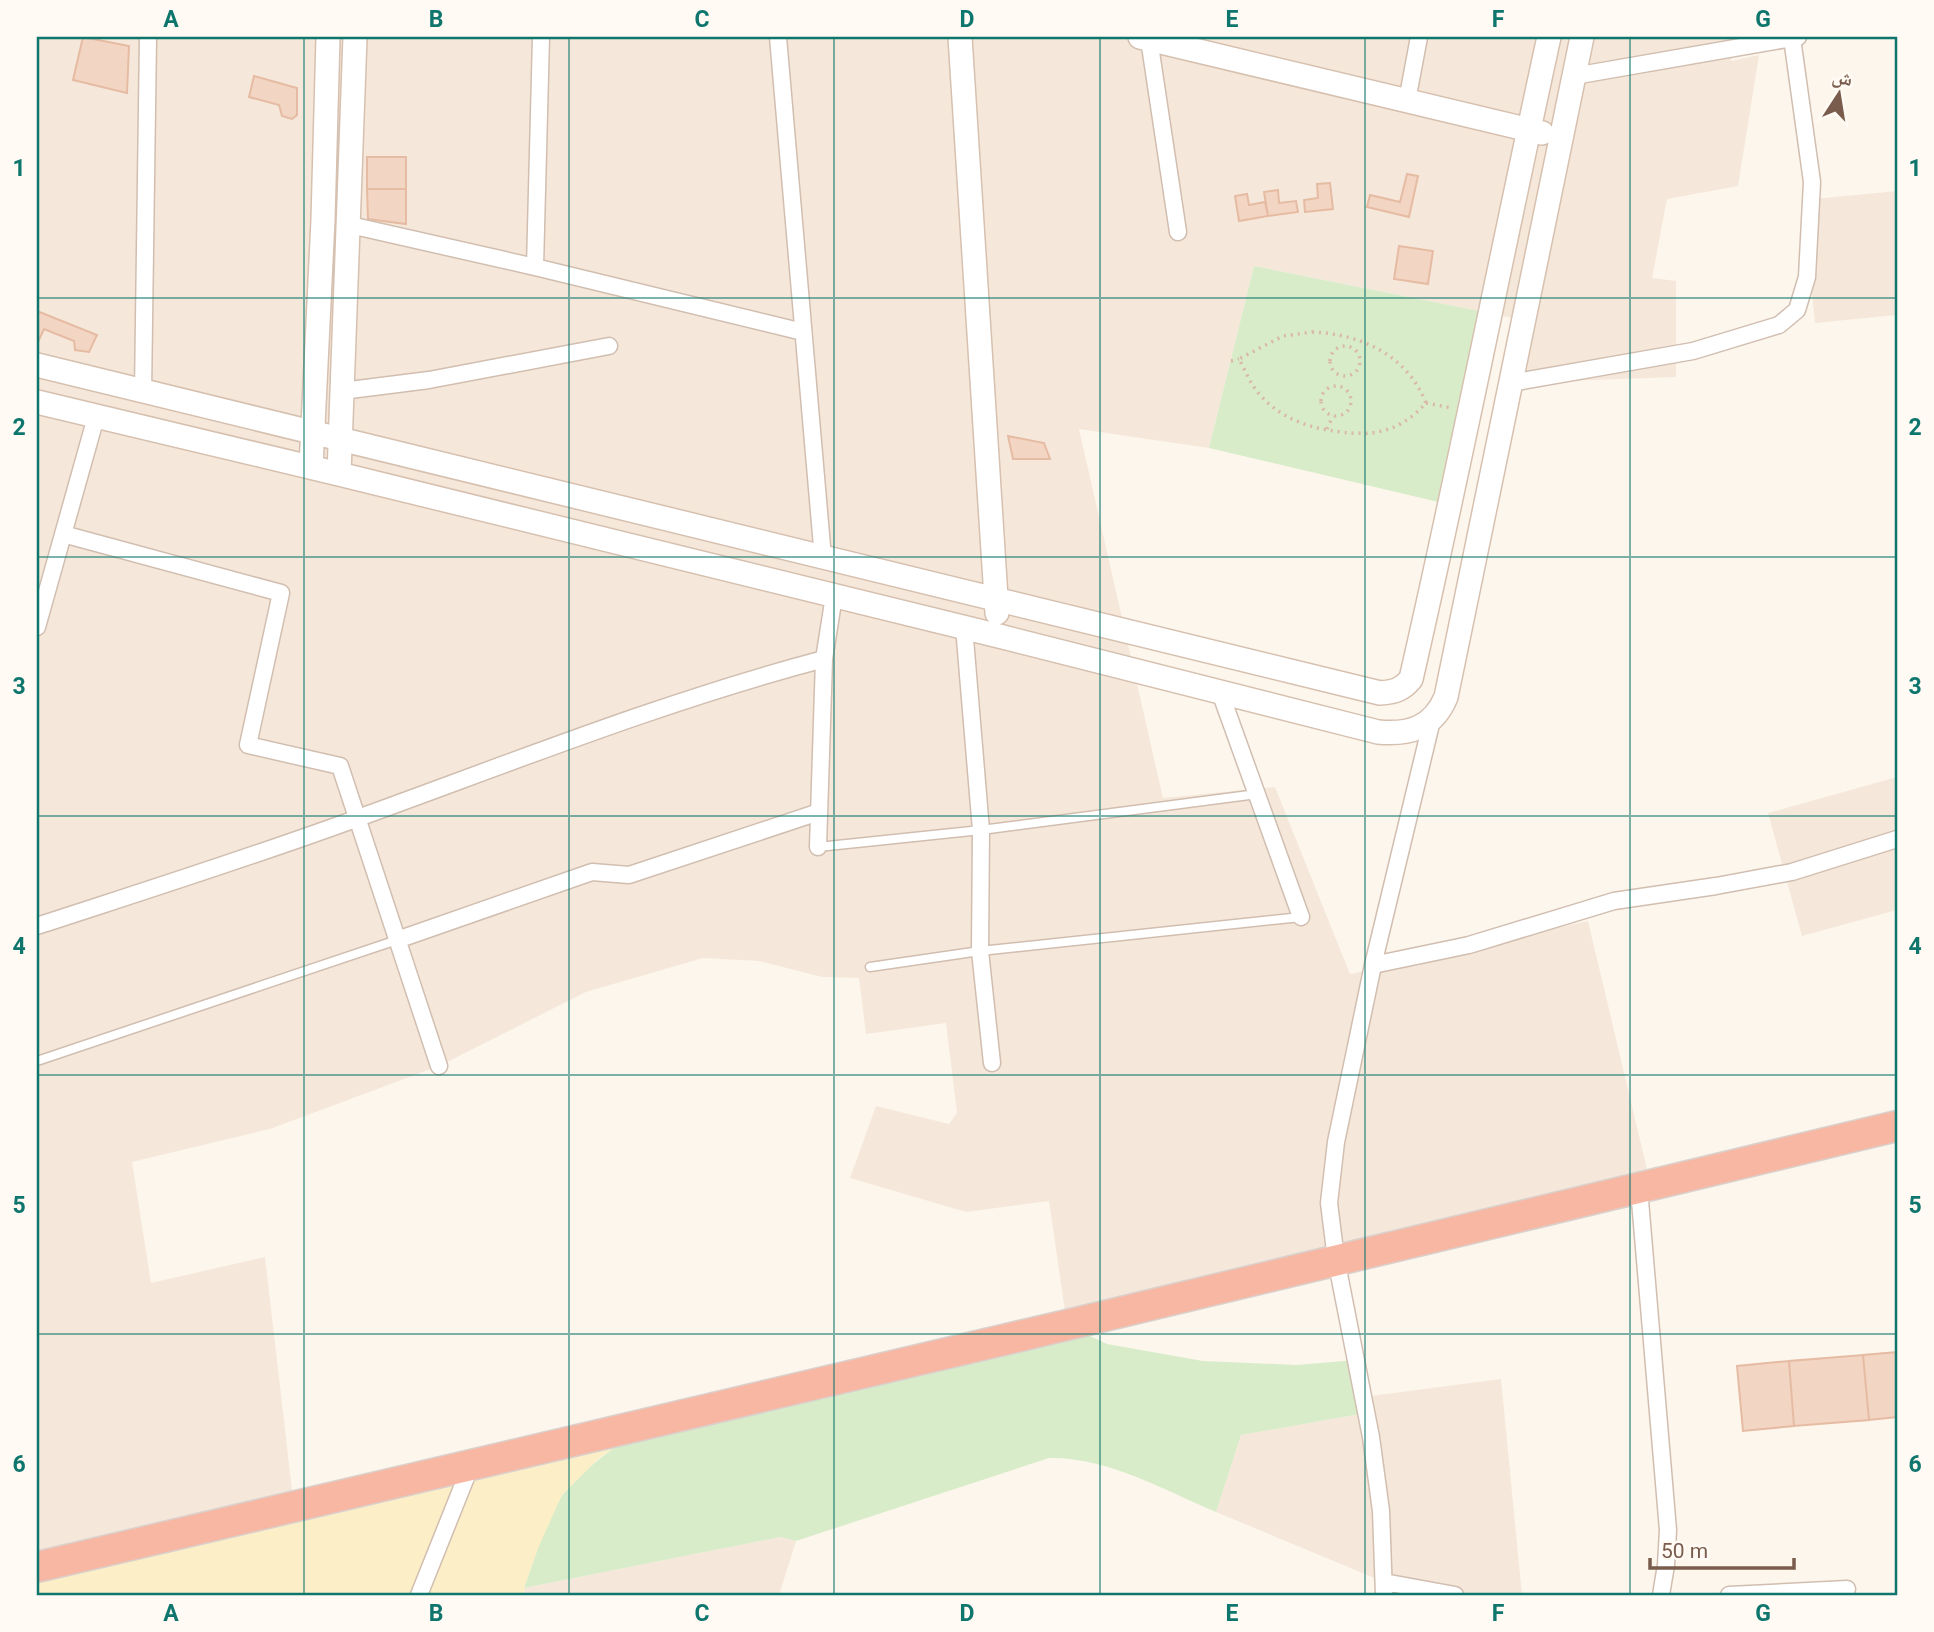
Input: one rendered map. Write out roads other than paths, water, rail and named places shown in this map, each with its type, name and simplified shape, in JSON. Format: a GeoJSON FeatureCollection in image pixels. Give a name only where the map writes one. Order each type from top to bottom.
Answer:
{"type":"FeatureCollection","features":[{"type":"Feature","properties":{"kind":"highway"},"geometry":{"type":"LineString","coordinates":[[37,1567],[1067,1325],[1897,1126]]}},
{"type":"Feature","properties":{"kind":"street"},"geometry":{"type":"LineString","coordinates":[[143,392],[148,37]]}},
{"type":"Feature","properties":{"kind":"street"},"geometry":{"type":"LineString","coordinates":[[311,467],[323,220],[328,37]]}},
{"type":"Feature","properties":{"kind":"street"},"geometry":{"type":"LineString","coordinates":[[339,474],[355,37]]}},
{"type":"Feature","properties":{"kind":"street"},"geometry":{"type":"LineString","coordinates":[[535,267],[541,37]]}},
{"type":"Feature","properties":{"kind":"street"},"geometry":{"type":"LineString","coordinates":[[778,37],[823,558]]}},
{"type":"Feature","properties":{"kind":"street"},"geometry":{"type":"LineString","coordinates":[[960,37],[999,636]]}},
{"type":"Feature","properties":{"kind":"street"},"geometry":{"type":"LineString","coordinates":[[1407,101],[1419,37]]}},
{"type":"Feature","properties":{"kind":"street"},"geometry":{"type":"LineString","coordinates":[[37,365],[1380,693],[1393,692],[1405,686],[1411,679],[1451,505],[1549,37]]}},
{"type":"Feature","properties":{"kind":"street"},"geometry":{"type":"LineString","coordinates":[[1455,1595],[1384,1589],[1381,1511],[1371,1437],[1336,1259],[1329,1203],[1335,1154],[1373,965],[1433,720],[1446,698],[1582,37]]}},
{"type":"Feature","properties":{"kind":"street"},"geometry":{"type":"LineString","coordinates":[[1178,232],[1144,38],[1560,137]]}},
{"type":"Feature","properties":{"kind":"street"},"geometry":{"type":"LineString","coordinates":[[1511,383],[1693,351],[1779,325],[1797,310],[1807,276],[1812,182],[1795,38],[1749,42],[1574,76]]}},
{"type":"Feature","properties":{"kind":"street"},"geometry":{"type":"LineString","coordinates":[[350,225],[803,332]]}},
{"type":"Feature","properties":{"kind":"street"},"geometry":{"type":"LineString","coordinates":[[342,391],[429,380],[609,346]]}},
{"type":"Feature","properties":{"kind":"street"},"geometry":{"type":"LineString","coordinates":[[37,402],[964,627],[1378,732],[1395,734],[1433,720]]}},
{"type":"Feature","properties":{"kind":"street"},"geometry":{"type":"LineString","coordinates":[[37,627],[96,417]]}},
{"type":"Feature","properties":{"kind":"street"},"geometry":{"type":"LineString","coordinates":[[63,534],[281,593],[248,745],[340,766],[439,1066]]}},
{"type":"Feature","properties":{"kind":"street"},"geometry":{"type":"LineString","coordinates":[[818,847],[824,659],[834,596]]}},
{"type":"Feature","properties":{"kind":"street"},"geometry":{"type":"LineString","coordinates":[[964,627],[981,830],[980,951],[992,1063]]}},
{"type":"Feature","properties":{"kind":"street"},"geometry":{"type":"LineString","coordinates":[[37,926],[357,819],[698,695],[824,659]]}},
{"type":"Feature","properties":{"kind":"street"},"geometry":{"type":"LineString","coordinates":[[1220,692],[1301,917]]}},
{"type":"Feature","properties":{"kind":"street"},"geometry":{"type":"LineString","coordinates":[[397,940],[592,872],[628,875],[819,812]]}},
{"type":"Feature","properties":{"kind":"street"},"geometry":{"type":"LineString","coordinates":[[1373,965],[1469,945],[1614,901],[1792,872],[1897,839]]}},
{"type":"Feature","properties":{"kind":"street"},"geometry":{"type":"LineString","coordinates":[[1639,1189],[1668,1530],[1661,1595]]}},
{"type":"Feature","properties":{"kind":"street"},"geometry":{"type":"LineString","coordinates":[[419,1595],[471,1465]]}},
{"type":"Feature","properties":{"kind":"street"},"geometry":{"type":"LineString","coordinates":[[1729,1595],[1847,1589]]}},
{"type":"Feature","properties":{"kind":"lane"},"geometry":{"type":"LineString","coordinates":[[818,847],[981,830],[1257,794]]}},
{"type":"Feature","properties":{"kind":"lane"},"geometry":{"type":"LineString","coordinates":[[870,967],[980,951],[1301,917]]}},
{"type":"Feature","properties":{"kind":"lane"},"geometry":{"type":"LineString","coordinates":[[37,1061],[397,940]]}}]}
